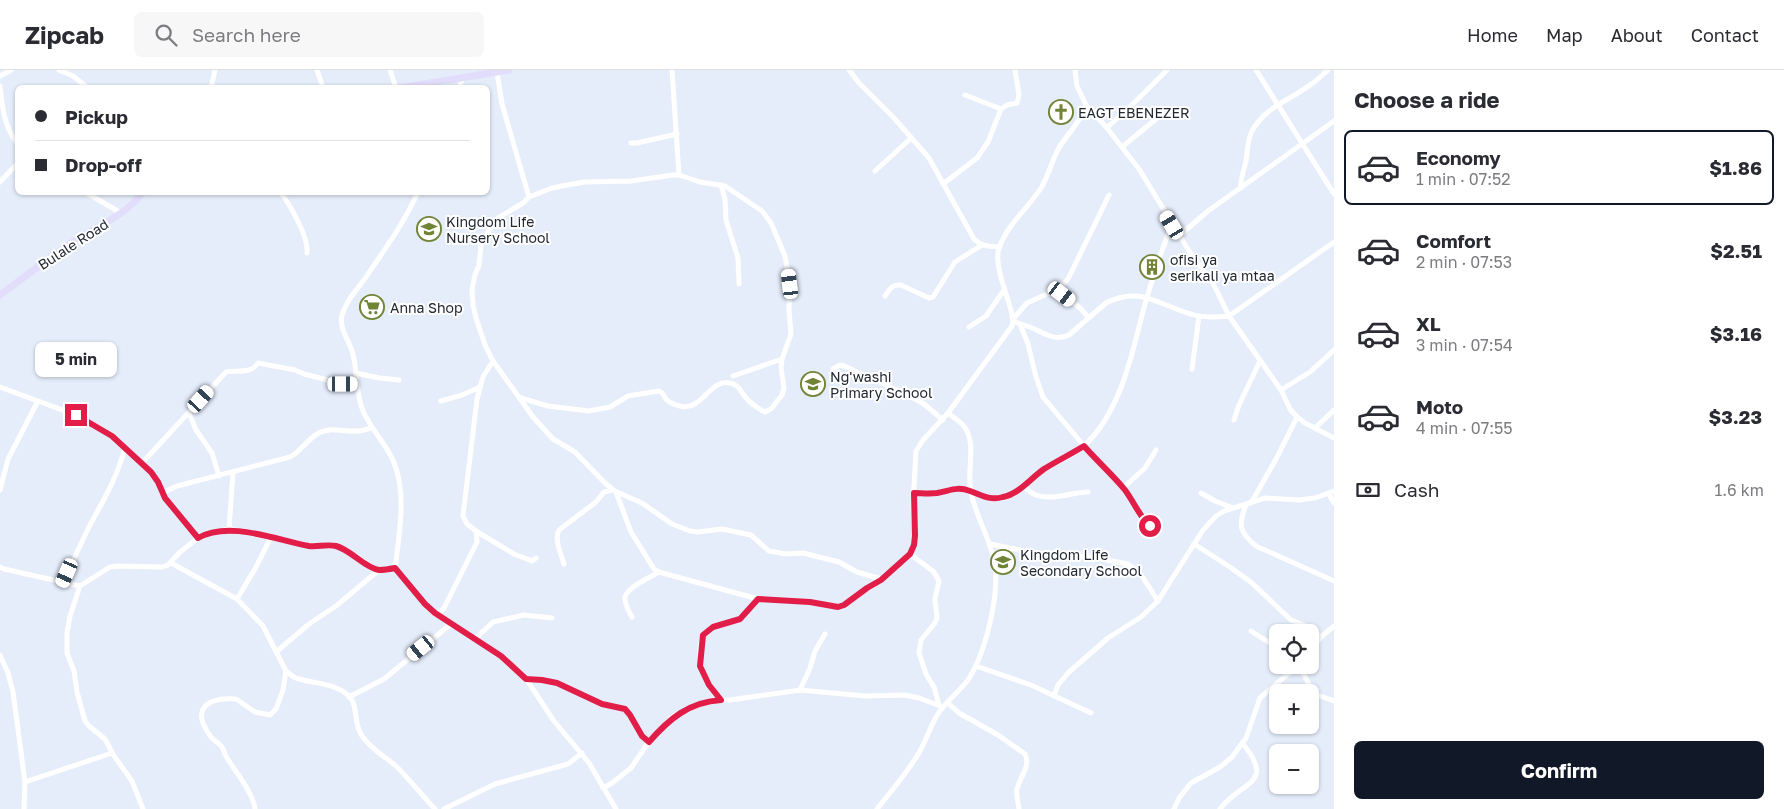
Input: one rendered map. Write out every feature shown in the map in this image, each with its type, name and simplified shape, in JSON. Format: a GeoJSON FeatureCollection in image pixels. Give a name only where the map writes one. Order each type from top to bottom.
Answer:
{"type":"FeatureCollection","features":[{"type":"Feature","properties":{"kind":"street"},"geometry":{"type":"LineString","coordinates":[[0,70],[0,77]]}},
{"type":"Feature","properties":{"kind":"street"},"geometry":{"type":"LineString","coordinates":[[0,77],[11,70]]}},
{"type":"Feature","properties":{"kind":"street"},"geometry":{"type":"LineString","coordinates":[[59,70],[73,76],[84,85]]}},
{"type":"Feature","properties":{"kind":"street"},"geometry":{"type":"LineString","coordinates":[[212,85],[215,70]]}},
{"type":"Feature","properties":{"kind":"street"},"geometry":{"type":"LineString","coordinates":[[317,70],[322,85]]}},
{"type":"Feature","properties":{"kind":"street"},"geometry":{"type":"LineString","coordinates":[[390,70],[395,85]]}},
{"type":"Feature","properties":{"kind":"street"},"geometry":{"type":"LineString","coordinates":[[417,85],[463,77],[474,73],[509,70]]}},
{"type":"Feature","properties":{"kind":"street"},"geometry":{"type":"LineString","coordinates":[[672,70],[679,175]]}},
{"type":"Feature","properties":{"kind":"street"},"geometry":{"type":"LineString","coordinates":[[849,70],[859,83],[894,118],[934,166],[974,239],[982,245],[1000,247]]}},
{"type":"Feature","properties":{"kind":"street"},"geometry":{"type":"LineString","coordinates":[[943,184],[977,158],[988,142],[1001,109],[1016,103],[1018,100],[1015,70]]}},
{"type":"Feature","properties":{"kind":"street"},"geometry":{"type":"LineString","coordinates":[[1075,70],[1077,86],[1086,104],[1139,170],[1179,236],[1213,283],[1229,316],[1281,390],[1290,409],[1297,418],[1334,438]]}},
{"type":"Feature","properties":{"kind":"street"},"geometry":{"type":"LineString","coordinates":[[1107,128],[1167,70]]}},
{"type":"Feature","properties":{"kind":"street"},"geometry":{"type":"LineString","coordinates":[[1256,70],[1334,194]]}},
{"type":"Feature","properties":{"kind":"street"},"geometry":{"type":"LineString","coordinates":[[1240,188],[1240,180],[1246,163],[1252,131],[1260,120],[1278,104],[1312,85],[1328,70]]}},
{"type":"Feature","properties":{"kind":"street"},"geometry":{"type":"LineString","coordinates":[[497,72],[502,104],[529,197]]}},
{"type":"Feature","properties":{"kind":"street"},"geometry":{"type":"LineString","coordinates":[[460,85],[463,77]]}},
{"type":"Feature","properties":{"kind":"street"},"geometry":{"type":"LineString","coordinates":[[0,86],[7,125],[15,139]]}},
{"type":"Feature","properties":{"kind":"street"},"geometry":{"type":"LineString","coordinates":[[965,95],[1001,109]]}},
{"type":"Feature","properties":{"kind":"street"},"geometry":{"type":"LineString","coordinates":[[1086,104],[1082,114],[1055,155],[1042,187],[1012,227],[1000,247],[998,256],[1004,290],[1014,320],[1020,324],[1044,334],[1061,338],[1069,335],[1088,317],[1113,300],[1130,297],[1148,297],[1183,312],[1199,316],[1229,316],[1334,242]]}},
{"type":"Feature","properties":{"kind":"street"},"geometry":{"type":"LineString","coordinates":[[1122,147],[1156,119]]}},
{"type":"Feature","properties":{"kind":"street"},"geometry":{"type":"LineString","coordinates":[[1179,236],[1208,211],[1334,121]]}},
{"type":"Feature","properties":{"kind":"street"},"geometry":{"type":"LineString","coordinates":[[631,143],[677,134]]}},
{"type":"Feature","properties":{"kind":"street"},"geometry":{"type":"LineString","coordinates":[[875,171],[910,139]]}},
{"type":"Feature","properties":{"kind":"street"},"geometry":{"type":"LineString","coordinates":[[0,182],[15,166]]}},
{"type":"Feature","properties":{"kind":"street"},"geometry":{"type":"LineString","coordinates":[[521,398],[548,406],[589,411],[610,407],[628,396],[659,391],[670,402],[686,407],[697,404],[720,384],[727,382],[736,385],[741,389],[746,398],[765,412],[771,409],[782,395],[784,388],[781,368],[782,360],[791,334],[789,310],[790,284],[785,256],[771,223],[762,211],[730,188],[700,182],[679,175],[631,181],[584,182],[552,188],[529,197],[523,203],[498,218],[481,245],[479,264],[472,289],[472,305],[485,345],[493,361],[533,417],[553,439],[575,452],[615,491],[642,503],[672,524],[690,531],[722,529],[751,535],[769,551],[786,554],[803,553],[839,562],[865,575],[881,580]]}},
{"type":"Feature","properties":{"kind":"street"},"geometry":{"type":"LineString","coordinates":[[720,185],[725,199],[726,220],[738,258],[738,284]]}},
{"type":"Feature","properties":{"kind":"street"},"geometry":{"type":"LineString","coordinates":[[90,195],[122,214]]}},
{"type":"Feature","properties":{"kind":"street","name":"Bulale Road"},"geometry":{"type":"LineString","coordinates":[[0,295],[58,251],[122,214],[132,206],[141,195]]}},
{"type":"Feature","properties":{"kind":"street"},"geometry":{"type":"LineString","coordinates":[[282,195],[294,212],[307,246],[307,253]]}},
{"type":"Feature","properties":{"kind":"street"},"geometry":{"type":"LineString","coordinates":[[416,195],[396,232],[366,277],[350,296],[344,311],[342,328],[353,353],[362,409],[394,462],[399,480],[400,523],[395,568],[435,613],[501,656],[526,679],[554,721],[590,762],[616,809]]}},
{"type":"Feature","properties":{"kind":"street"},"geometry":{"type":"LineString","coordinates":[[615,491],[633,537],[651,565],[659,572],[758,599],[810,602],[838,607],[844,605],[881,580],[910,554],[915,536],[914,493],[916,451],[923,440],[943,420],[998,347],[1027,303],[1058,289],[1068,279],[1109,195]]}},
{"type":"Feature","properties":{"kind":"street"},"geometry":{"type":"LineString","coordinates":[[914,493],[933,494],[951,489],[970,491],[994,499],[1010,496],[1046,468],[1084,446],[1105,419],[1125,376],[1148,297],[1172,225]]}},
{"type":"Feature","properties":{"kind":"street"},"geometry":{"type":"LineString","coordinates":[[885,296],[893,286],[901,285],[928,298],[933,297],[955,262],[982,245]]}},
{"type":"Feature","properties":{"kind":"street"},"geometry":{"type":"LineString","coordinates":[[1058,289],[1081,308],[1088,317]]}},
{"type":"Feature","properties":{"kind":"street"},"geometry":{"type":"LineString","coordinates":[[970,327],[986,316],[1004,290]]}},
{"type":"Feature","properties":{"kind":"street"},"geometry":{"type":"LineString","coordinates":[[1192,369],[1199,316]]}},
{"type":"Feature","properties":{"kind":"street"},"geometry":{"type":"LineString","coordinates":[[1020,324],[1028,344],[1043,397],[1084,446],[1123,488],[1139,514],[1150,526]]}},
{"type":"Feature","properties":{"kind":"street"},"geometry":{"type":"LineString","coordinates":[[1281,390],[1310,372],[1334,350]]}},
{"type":"Feature","properties":{"kind":"street"},"geometry":{"type":"LineString","coordinates":[[733,376],[782,360]]}},
{"type":"Feature","properties":{"kind":"street"},"geometry":{"type":"LineString","coordinates":[[493,361],[487,368],[477,399],[462,516],[476,531],[523,558],[532,560],[536,558]]}},
{"type":"Feature","properties":{"kind":"street"},"geometry":{"type":"LineString","coordinates":[[1234,420],[1260,361]]}},
{"type":"Feature","properties":{"kind":"street"},"geometry":{"type":"LineString","coordinates":[[142,463],[224,373],[229,371],[247,371],[258,363],[295,370],[339,383],[357,384]]}},
{"type":"Feature","properties":{"kind":"street"},"geometry":{"type":"LineString","coordinates":[[833,369],[840,365],[844,366],[906,394],[924,404],[943,420]]}},
{"type":"Feature","properties":{"kind":"street"},"geometry":{"type":"LineString","coordinates":[[356,373],[399,380]]}},
{"type":"Feature","properties":{"kind":"street"},"geometry":{"type":"LineString","coordinates":[[0,387],[76,415],[99,427],[125,447],[151,472],[169,504],[198,538]]}},
{"type":"Feature","properties":{"kind":"street"},"geometry":{"type":"LineString","coordinates":[[442,401],[462,396],[480,387]]}},
{"type":"Feature","properties":{"kind":"street"},"geometry":{"type":"LineString","coordinates":[[0,487],[8,459],[38,400]]}},
{"type":"Feature","properties":{"kind":"street"},"geometry":{"type":"LineString","coordinates":[[1315,428],[1334,410]]}},
{"type":"Feature","properties":{"kind":"street"},"geometry":{"type":"LineString","coordinates":[[189,413],[196,430],[212,453],[219,476]]}},
{"type":"Feature","properties":{"kind":"street"},"geometry":{"type":"LineString","coordinates":[[603,788],[631,768],[649,742],[673,716],[711,700],[730,700],[800,690],[864,696],[905,695],[941,706],[948,704],[964,685],[976,666],[987,633],[995,592],[995,565],[990,544],[974,506],[970,491],[970,439],[962,424],[948,413]]}},
{"type":"Feature","properties":{"kind":"street"},"geometry":{"type":"LineString","coordinates":[[1297,418],[1275,461],[1248,504],[1240,521],[1244,534],[1256,546],[1334,581]]}},
{"type":"Feature","properties":{"kind":"street"},"geometry":{"type":"LineString","coordinates":[[162,493],[177,486],[234,473],[290,457],[295,455],[317,434],[323,431],[357,431],[372,428]]}},
{"type":"Feature","properties":{"kind":"street"},"geometry":{"type":"LineString","coordinates":[[63,583],[89,528],[108,494],[125,447]]}},
{"type":"Feature","properties":{"kind":"street"},"geometry":{"type":"LineString","coordinates":[[1123,488],[1145,468],[1156,450]]}},
{"type":"Feature","properties":{"kind":"street"},"geometry":{"type":"LineString","coordinates":[[229,529],[230,494],[234,473]]}},
{"type":"Feature","properties":{"kind":"street"},"geometry":{"type":"LineString","coordinates":[[564,564],[557,533],[596,502],[604,492],[606,484]]}},
{"type":"Feature","properties":{"kind":"street"},"geometry":{"type":"LineString","coordinates":[[1023,487],[1037,496],[1062,497],[1088,492]]}},
{"type":"Feature","properties":{"kind":"street"},"geometry":{"type":"LineString","coordinates":[[604,492],[615,491]]}},
{"type":"Feature","properties":{"kind":"street"},"geometry":{"type":"LineString","coordinates":[[1054,696],[1058,685],[1068,673],[1108,638],[1141,617],[1158,601],[1203,530],[1216,516],[1233,508],[1264,498],[1299,500],[1315,498],[1332,492],[1334,503]]}},
{"type":"Feature","properties":{"kind":"street"},"geometry":{"type":"LineString","coordinates":[[1201,493],[1233,508]]}},
{"type":"Feature","properties":{"kind":"street"},"geometry":{"type":"LineString","coordinates":[[143,809],[132,781],[105,739],[86,722],[77,692],[74,671],[68,654],[66,633],[80,586],[110,567],[162,567],[171,563],[180,552],[198,538],[229,529],[316,546],[335,546],[350,552],[379,570],[395,568]]}},
{"type":"Feature","properties":{"kind":"street"},"geometry":{"type":"LineString","coordinates":[[435,613],[444,608],[473,550],[478,539],[476,531]]}},
{"type":"Feature","properties":{"kind":"street"},"geometry":{"type":"LineString","coordinates":[[237,598],[271,538]]}},
{"type":"Feature","properties":{"kind":"street"},"geometry":{"type":"LineString","coordinates":[[990,544],[1040,554],[1090,556],[1128,564],[1140,573],[1158,601]]}},
{"type":"Feature","properties":{"kind":"street"},"geometry":{"type":"LineString","coordinates":[[1194,544],[1230,567],[1252,584],[1291,620],[1304,625],[1321,637]]}},
{"type":"Feature","properties":{"kind":"street"},"geometry":{"type":"LineString","coordinates":[[877,809],[907,772],[921,750],[941,706],[934,687],[926,674],[919,653],[921,640],[937,618],[936,598],[939,581],[934,572],[910,554]]}},
{"type":"Feature","properties":{"kind":"street"},"geometry":{"type":"LineString","coordinates":[[171,563],[237,598],[263,626],[286,671],[296,678],[331,686],[350,697],[354,703],[356,725],[361,735],[376,752],[396,767],[434,809]]}},
{"type":"Feature","properties":{"kind":"street"},"geometry":{"type":"LineString","coordinates":[[0,567],[4,570],[80,586]]}},
{"type":"Feature","properties":{"kind":"street"},"geometry":{"type":"LineString","coordinates":[[276,652],[379,570]]}},
{"type":"Feature","properties":{"kind":"street"},"geometry":{"type":"LineString","coordinates":[[632,617],[625,598],[626,594],[632,587],[659,572]]}},
{"type":"Feature","properties":{"kind":"street"},"geometry":{"type":"LineString","coordinates":[[721,700],[709,685],[700,666],[703,635],[713,627],[740,619],[758,599]]}},
{"type":"Feature","properties":{"kind":"street"},"geometry":{"type":"LineString","coordinates":[[475,639],[493,622],[528,615],[552,618]]}},
{"type":"Feature","properties":{"kind":"street"},"geometry":{"type":"LineString","coordinates":[[350,697],[384,679],[451,624]]}},
{"type":"Feature","properties":{"kind":"street"},"geometry":{"type":"LineString","coordinates":[[1319,640],[1334,626]]}},
{"type":"Feature","properties":{"kind":"street"},"geometry":{"type":"LineString","coordinates":[[1251,631],[1269,642]]}},
{"type":"Feature","properties":{"kind":"street"},"geometry":{"type":"LineString","coordinates":[[800,690],[815,651],[825,634]]}},
{"type":"Feature","properties":{"kind":"street"},"geometry":{"type":"LineString","coordinates":[[0,658],[11,684],[25,782],[24,809]]}},
{"type":"Feature","properties":{"kind":"street"},"geometry":{"type":"LineString","coordinates":[[976,666],[1031,685],[1091,713]]}},
{"type":"Feature","properties":{"kind":"street"},"geometry":{"type":"LineString","coordinates":[[255,809],[251,796],[222,747],[212,738],[202,722],[202,710],[205,704],[210,702],[236,699],[255,712],[270,714],[276,709],[281,696],[286,671]]}},
{"type":"Feature","properties":{"kind":"street"},"geometry":{"type":"LineString","coordinates":[[1174,809],[1179,798],[1191,783],[1227,762],[1243,744],[1260,698],[1288,674]]}},
{"type":"Feature","properties":{"kind":"street"},"geometry":{"type":"LineString","coordinates":[[1304,674],[1314,694],[1334,701]]}},
{"type":"Feature","properties":{"kind":"street"},"geometry":{"type":"LineString","coordinates":[[526,679],[557,683],[602,704],[625,709],[642,736],[649,742]]}},
{"type":"Feature","properties":{"kind":"street"},"geometry":{"type":"LineString","coordinates":[[948,704],[959,713],[998,735],[1025,754],[1027,758],[1026,766],[1017,794],[1019,809]]}},
{"type":"Feature","properties":{"kind":"street"},"geometry":{"type":"LineString","coordinates":[[1220,809],[1226,802],[1246,788],[1256,773],[1256,765],[1252,755],[1243,744]]}},
{"type":"Feature","properties":{"kind":"street"},"geometry":{"type":"LineString","coordinates":[[444,809],[495,784],[568,764],[582,753]]}},
{"type":"Feature","properties":{"kind":"street"},"geometry":{"type":"LineString","coordinates":[[25,782],[96,759],[105,754],[113,754]]}},
{"type":"Feature","properties":{"kind":"place","name":"EAGT EBENEZER"},"geometry":{"type":"Point","coordinates":[1061,112]}},
{"type":"Feature","properties":{"kind":"place","name":"Kingdom Life Nursery School"},"geometry":{"type":"Point","coordinates":[429,229]}},
{"type":"Feature","properties":{"kind":"place","name":"ofisi ya serikali ya mtaa"},"geometry":{"type":"Point","coordinates":[1152,267]}},
{"type":"Feature","properties":{"kind":"place","name":"Anna Shop"},"geometry":{"type":"Point","coordinates":[372,307]}},
{"type":"Feature","properties":{"kind":"place","name":"Ng'washi Primary School"},"geometry":{"type":"Point","coordinates":[813,384]}},
{"type":"Feature","properties":{"kind":"place","name":"Kingdom Life Secondary School"},"geometry":{"type":"Point","coordinates":[1003,562]}},
{"type":"Feature","properties":{"kind":"route"},"geometry":{"type":"LineString","coordinates":[[76,415],[112,436],[151,472],[165,498],[198,538],[229,529],[307,545],[335,546],[350,552],[379,570],[395,568],[398,574],[435,613],[489,650],[501,656],[526,679],[557,683],[602,704],[625,709],[642,736],[649,742],[673,716],[711,700],[721,700],[701,671],[699,662],[702,639],[705,632],[713,627],[740,619],[758,599],[823,603],[838,607],[844,605],[881,580],[910,554],[915,536],[914,493],[933,494],[958,489],[994,499],[1010,496],[1046,468],[1084,446],[1123,488],[1136,506],[1139,514],[1150,526]]}}]}
